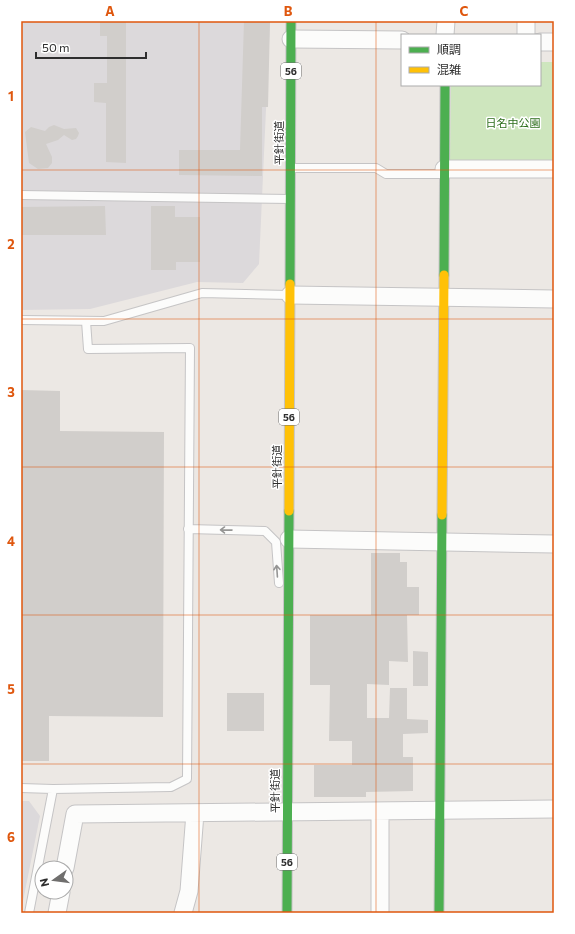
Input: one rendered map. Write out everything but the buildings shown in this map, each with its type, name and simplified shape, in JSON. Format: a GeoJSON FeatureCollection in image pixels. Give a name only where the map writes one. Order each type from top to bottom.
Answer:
{"type":"FeatureCollection","features":[{"type":"Feature","properties":{"kind":"main road","name":"平針街道"},"geometry":{"type":"LineString","coordinates":[[287,913],[291,21]]}},
{"type":"Feature","properties":{"kind":"main road"},"geometry":{"type":"LineString","coordinates":[[439,913],[445,86]]}},
{"type":"Feature","properties":{"kind":"street"},"geometry":{"type":"LineString","coordinates":[[445,34],[446,21]]}},
{"type":"Feature","properties":{"kind":"street"},"geometry":{"type":"LineString","coordinates":[[526,21],[526,34]]}},
{"type":"Feature","properties":{"kind":"street"},"geometry":{"type":"LineString","coordinates":[[291,39],[401,40]]}},
{"type":"Feature","properties":{"kind":"street"},"geometry":{"type":"LineString","coordinates":[[541,42],[554,42]]}},
{"type":"Feature","properties":{"kind":"street"},"geometry":{"type":"LineString","coordinates":[[444,171],[554,169]]}},
{"type":"Feature","properties":{"kind":"street"},"geometry":{"type":"LineString","coordinates":[[290,295],[554,299]]}},
{"type":"Feature","properties":{"kind":"street"},"geometry":{"type":"LineString","coordinates":[[288,539],[554,544]]}},
{"type":"Feature","properties":{"kind":"street"},"geometry":{"type":"LineString","coordinates":[[66,860],[75,814],[554,809]]}},
{"type":"Feature","properties":{"kind":"street"},"geometry":{"type":"LineString","coordinates":[[380,811],[380,913]]}},
{"type":"Feature","properties":{"kind":"street"},"geometry":{"type":"LineString","coordinates":[[183,913],[189,891],[195,813]]}},
{"type":"Feature","properties":{"kind":"street"},"geometry":{"type":"LineString","coordinates":[[57,913],[59,900]]}},
{"type":"Feature","properties":{"kind":"lane"},"geometry":{"type":"LineString","coordinates":[[291,168],[376,168],[386,174],[444,171]]}},
{"type":"Feature","properties":{"kind":"lane"},"geometry":{"type":"LineString","coordinates":[[21,195],[290,199]]}},
{"type":"Feature","properties":{"kind":"lane"},"geometry":{"type":"LineString","coordinates":[[21,320],[104,321],[202,293],[290,295]]}},
{"type":"Feature","properties":{"kind":"lane"},"geometry":{"type":"LineString","coordinates":[[21,788],[53,789],[171,787],[187,779],[190,348],[88,349],[86,321]]}},
{"type":"Feature","properties":{"kind":"lane"},"geometry":{"type":"LineString","coordinates":[[188,529],[265,531],[276,542],[278,579],[288,608]]}},
{"type":"Feature","properties":{"kind":"lane"},"geometry":{"type":"LineString","coordinates":[[29,913],[53,789]]}},
{"type":"Feature","properties":{"kind":"shaded area"},"geometry":{"type":"Polygon","coordinates":[[[21,21],[270,21],[259,264],[243,283],[197,282],[90,309],[21,310],[21,21]]]}},
{"type":"Feature","properties":{"kind":"shaded area"},"geometry":{"type":"Polygon","coordinates":[[[21,801],[29,801],[40,816],[21,911],[21,801]]]}},
{"type":"Feature","properties":{"kind":"green space","name":"日名中公園"},"geometry":{"type":"Polygon","coordinates":[[[541,62],[554,62],[554,161],[450,160],[451,86],[541,86],[541,62]]]}},
{"type":"Feature","properties":{"kind":"traffic: fast"},"geometry":{"type":"LineString","coordinates":[[290,284],[291,21]]}},
{"type":"Feature","properties":{"kind":"traffic: fast"},"geometry":{"type":"LineString","coordinates":[[444,275],[445,86]]}},
{"type":"Feature","properties":{"kind":"traffic: fast"},"geometry":{"type":"LineString","coordinates":[[287,913],[289,511]]}},
{"type":"Feature","properties":{"kind":"traffic: fast"},"geometry":{"type":"LineString","coordinates":[[439,913],[442,515]]}},
{"type":"Feature","properties":{"kind":"traffic: slow"},"geometry":{"type":"LineString","coordinates":[[442,515],[444,275]]}},
{"type":"Feature","properties":{"kind":"traffic: slow"},"geometry":{"type":"LineString","coordinates":[[289,511],[290,284]]}}]}
